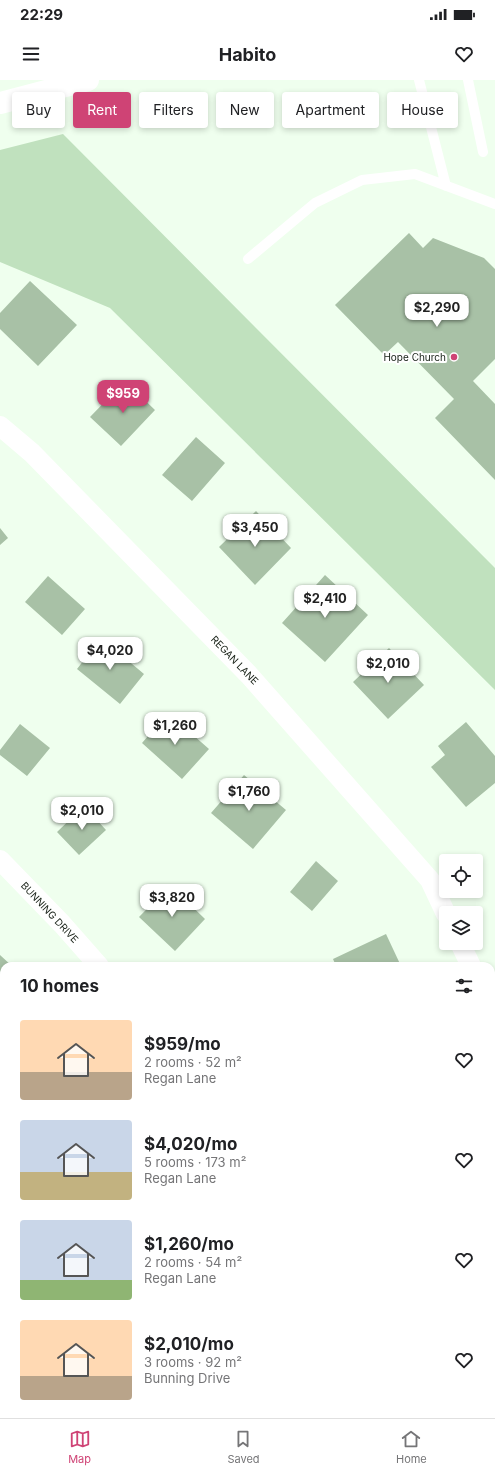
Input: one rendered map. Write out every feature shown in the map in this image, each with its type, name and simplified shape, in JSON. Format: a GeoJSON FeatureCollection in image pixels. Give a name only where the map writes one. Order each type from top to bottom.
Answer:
{"type":"FeatureCollection","features":[{"type":"Feature","properties":{"kind":"street"},"geometry":{"type":"LineString","coordinates":[[0,103],[88,80]]}},
{"type":"Feature","properties":{"kind":"street","name":"REGAN LANE"},"geometry":{"type":"LineString","coordinates":[[0,426],[32,453],[249,674],[430,880],[442,906]]}},
{"type":"Feature","properties":{"kind":"street","name":"BUNNING DRIVE"},"geometry":{"type":"LineString","coordinates":[[0,860],[62,924],[95,962]]}},
{"type":"Feature","properties":{"kind":"street"},"geometry":{"type":"LineString","coordinates":[[463,950],[469,962]]}},
{"type":"Feature","properties":{"kind":"lane"},"geometry":{"type":"LineString","coordinates":[[419,80],[446,186]]}},
{"type":"Feature","properties":{"kind":"lane"},"geometry":{"type":"LineString","coordinates":[[468,80],[483,152]]}},
{"type":"Feature","properties":{"kind":"lane"},"geometry":{"type":"LineString","coordinates":[[248,259],[315,203],[362,180],[415,174],[495,204]]}},
{"type":"Feature","properties":{"kind":"green space"},"geometry":{"type":"Polygon","coordinates":[[[63,134],[495,568],[495,690],[110,308],[0,262],[0,150],[63,134]]]}},
{"type":"Feature","properties":{"kind":"building","name":"Hope Church"},"geometry":{"type":"Polygon","coordinates":[[[409,233],[423,248],[433,238],[484,258],[495,269],[495,359],[473,381],[495,404],[495,480],[435,418],[454,399],[398,342],[384,355],[335,305],[409,233]]]}},
{"type":"Feature","properties":{"kind":"building"},"geometry":{"type":"Polygon","coordinates":[[[30,281],[77,325],[38,366],[0,329],[0,313],[30,281]]]}},
{"type":"Feature","properties":{"kind":"building"},"geometry":{"type":"Polygon","coordinates":[[[125,381],[155,410],[121,446],[90,417],[125,381]]]}},
{"type":"Feature","properties":{"kind":"building"},"geometry":{"type":"Polygon","coordinates":[[[196,437],[225,463],[192,501],[162,475],[196,437]]]}},
{"type":"Feature","properties":{"kind":"building"},"geometry":{"type":"Polygon","coordinates":[[[256,511],[291,548],[255,585],[219,547],[256,511]]]}},
{"type":"Feature","properties":{"kind":"building"},"geometry":{"type":"Polygon","coordinates":[[[0,528],[8,538],[0,545],[0,528]]]}},
{"type":"Feature","properties":{"kind":"building"},"geometry":{"type":"Polygon","coordinates":[[[325,575],[368,615],[325,662],[282,623],[325,575]]]}},
{"type":"Feature","properties":{"kind":"building"},"geometry":{"type":"Polygon","coordinates":[[[48,576],[85,609],[62,635],[25,602],[48,576]]]}},
{"type":"Feature","properties":{"kind":"building"},"geometry":{"type":"Polygon","coordinates":[[[101,638],[144,674],[120,704],[77,669],[101,638]]]}},
{"type":"Feature","properties":{"kind":"building"},"geometry":{"type":"Polygon","coordinates":[[[389,648],[424,685],[388,719],[353,682],[389,648]]]}},
{"type":"Feature","properties":{"kind":"building"},"geometry":{"type":"Polygon","coordinates":[[[168,713],[209,749],[182,779],[142,743],[168,713]]]}},
{"type":"Feature","properties":{"kind":"building"},"geometry":{"type":"Polygon","coordinates":[[[466,722],[495,756],[495,783],[466,807],[431,767],[445,755],[438,746],[466,722]]]}},
{"type":"Feature","properties":{"kind":"building"},"geometry":{"type":"Polygon","coordinates":[[[20,724],[50,748],[27,776],[0,755],[0,750],[20,724]]]}},
{"type":"Feature","properties":{"kind":"building"},"geometry":{"type":"Polygon","coordinates":[[[244,775],[286,810],[253,849],[211,813],[244,775]]]}},
{"type":"Feature","properties":{"kind":"building"},"geometry":{"type":"Polygon","coordinates":[[[84,806],[106,830],[79,855],[57,832],[84,806]]]}},
{"type":"Feature","properties":{"kind":"building"},"geometry":{"type":"Polygon","coordinates":[[[316,861],[338,881],[312,911],[290,892],[316,861]]]}},
{"type":"Feature","properties":{"kind":"building"},"geometry":{"type":"Polygon","coordinates":[[[170,885],[205,919],[175,951],[139,917],[170,885]]]}},
{"type":"Feature","properties":{"kind":"building"},"geometry":{"type":"Polygon","coordinates":[[[386,934],[399,962],[334,962],[333,959],[386,934]]]}},
{"type":"Feature","properties":{"kind":"building"},"geometry":{"type":"Polygon","coordinates":[[[0,955],[8,962],[0,962],[0,955]]]}},
{"type":"Feature","properties":{"kind":"place","name":"Hope Church"},"geometry":{"type":"Point","coordinates":[454,357]}}]}
